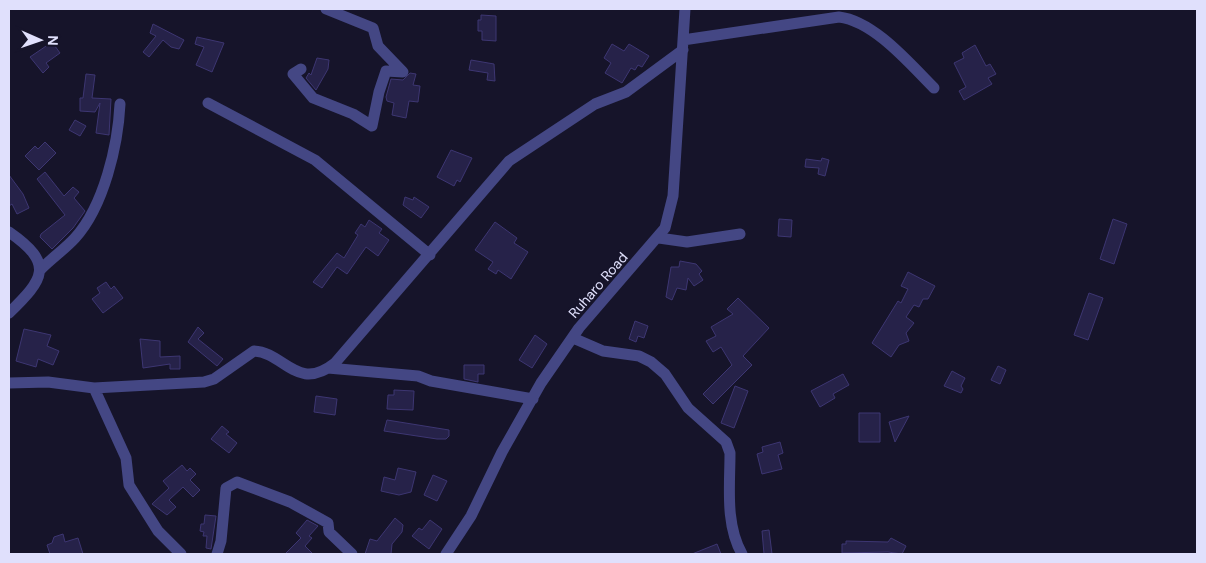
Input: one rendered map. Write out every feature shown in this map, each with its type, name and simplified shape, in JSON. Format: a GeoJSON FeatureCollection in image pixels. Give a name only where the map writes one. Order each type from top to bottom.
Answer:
{"type":"FeatureCollection","features":[{"type":"Feature","properties":{"kind":"street"},"geometry":{"type":"LineString","coordinates":[[301,68],[293,74],[313,98],[353,114],[372,126],[379,92],[386,71],[403,72],[378,46],[373,28],[326,9]]}},
{"type":"Feature","properties":{"kind":"street","name":"Ruharo Road"},"geometry":{"type":"LineString","coordinates":[[446,554],[472,516],[502,452],[533,399],[573,338],[659,238],[669,218],[674,196],[685,9]]}},
{"type":"Feature","properties":{"kind":"street"},"geometry":{"type":"LineString","coordinates":[[10,380],[48,382],[94,388],[204,382],[214,379],[254,351],[260,351],[289,368],[308,374],[320,373],[328,368],[430,255],[513,158],[596,104],[626,92],[683,45],[839,17],[848,18],[858,21],[900,54],[934,88]]}},
{"type":"Feature","properties":{"kind":"street"},"geometry":{"type":"LineString","coordinates":[[40,269],[75,238],[92,212],[115,147],[120,104]]}},
{"type":"Feature","properties":{"kind":"street"},"geometry":{"type":"LineString","coordinates":[[208,104],[315,160],[430,255]]}},
{"type":"Feature","properties":{"kind":"street"},"geometry":{"type":"LineString","coordinates":[[9,232],[36,256],[40,269],[36,285],[9,313]]}},
{"type":"Feature","properties":{"kind":"street"},"geometry":{"type":"LineString","coordinates":[[659,238],[687,242],[740,234]]}},
{"type":"Feature","properties":{"kind":"street"},"geometry":{"type":"LineString","coordinates":[[573,338],[603,351],[639,356],[651,362],[665,374],[688,408],[726,442],[730,453],[731,524],[734,541],[742,554]]}},
{"type":"Feature","properties":{"kind":"street"},"geometry":{"type":"LineString","coordinates":[[328,368],[418,376],[431,381],[533,399]]}},
{"type":"Feature","properties":{"kind":"street"},"geometry":{"type":"LineString","coordinates":[[94,388],[126,458],[129,485],[158,531],[181,554]]}},
{"type":"Feature","properties":{"kind":"street"},"geometry":{"type":"LineString","coordinates":[[217,554],[221,541],[226,488],[237,482],[290,502],[328,523],[329,532],[352,554]]}},
{"type":"Feature","properties":{"kind":"building"},"geometry":{"type":"Polygon","coordinates":[[[481,15],[496,16],[496,41],[482,40],[482,31],[478,31],[478,20],[481,20],[481,15]]]}},
{"type":"Feature","properties":{"kind":"building"},"geometry":{"type":"Polygon","coordinates":[[[153,24],[184,40],[179,49],[171,47],[163,40],[149,57],[143,52],[156,36],[150,33],[153,24]]]}},
{"type":"Feature","properties":{"kind":"building"},"geometry":{"type":"Polygon","coordinates":[[[197,37],[224,43],[212,72],[196,65],[204,47],[195,44],[197,37]]]}},
{"type":"Feature","properties":{"kind":"building"},"geometry":{"type":"Polygon","coordinates":[[[52,42],[60,53],[46,63],[49,67],[43,73],[30,57],[52,42]]]}},
{"type":"Feature","properties":{"kind":"building"},"geometry":{"type":"Polygon","coordinates":[[[612,44],[624,51],[629,44],[649,56],[642,67],[638,65],[635,70],[631,68],[622,83],[605,73],[611,63],[604,58],[612,44]]]}},
{"type":"Feature","properties":{"kind":"building"},"geometry":{"type":"Polygon","coordinates":[[[975,45],[986,66],[990,64],[996,74],[988,78],[992,84],[964,100],[959,91],[966,87],[954,63],[964,58],[962,53],[975,45]]]}},
{"type":"Feature","properties":{"kind":"building"},"geometry":{"type":"Polygon","coordinates":[[[317,58],[329,60],[328,69],[316,90],[306,78],[309,73],[311,75],[317,58]]]}},
{"type":"Feature","properties":{"kind":"building"},"geometry":{"type":"Polygon","coordinates":[[[471,60],[494,64],[495,81],[487,80],[488,73],[469,70],[471,60]]]}},
{"type":"Feature","properties":{"kind":"building"},"geometry":{"type":"Polygon","coordinates":[[[410,73],[416,74],[413,85],[420,86],[418,102],[409,101],[406,118],[392,115],[394,103],[387,101],[386,97],[391,79],[403,80],[410,73]]]}},
{"type":"Feature","properties":{"kind":"building"},"geometry":{"type":"Polygon","coordinates":[[[86,74],[95,75],[92,98],[111,99],[109,135],[96,133],[100,103],[95,112],[80,111],[80,98],[83,98],[86,74]]]}},
{"type":"Feature","properties":{"kind":"building"},"geometry":{"type":"Polygon","coordinates":[[[75,120],[86,126],[80,136],[69,130],[75,120]]]}},
{"type":"Feature","properties":{"kind":"building"},"geometry":{"type":"Polygon","coordinates":[[[45,142],[56,153],[39,170],[25,156],[35,146],[38,149],[45,142]]]}},
{"type":"Feature","properties":{"kind":"building"},"geometry":{"type":"Polygon","coordinates":[[[451,150],[472,158],[460,182],[457,180],[454,186],[437,177],[451,150]]]}},
{"type":"Feature","properties":{"kind":"building"},"geometry":{"type":"Polygon","coordinates":[[[822,158],[829,160],[825,176],[818,174],[819,168],[805,167],[806,159],[821,161],[822,158]]]}},
{"type":"Feature","properties":{"kind":"building"},"geometry":{"type":"Polygon","coordinates":[[[45,172],[64,196],[73,187],[79,192],[74,198],[85,211],[73,228],[52,249],[40,237],[41,234],[65,215],[37,179],[45,172]]]}},
{"type":"Feature","properties":{"kind":"building"},"geometry":{"type":"Polygon","coordinates":[[[9,175],[23,194],[29,208],[17,214],[12,204],[9,206],[9,175]]]}},
{"type":"Feature","properties":{"kind":"building"},"geometry":{"type":"Polygon","coordinates":[[[405,197],[413,200],[414,197],[429,207],[421,218],[403,205],[405,197]]]}},
{"type":"Feature","properties":{"kind":"building"},"geometry":{"type":"Polygon","coordinates":[[[779,219],[792,220],[791,237],[778,236],[779,219]]]}},
{"type":"Feature","properties":{"kind":"building"},"geometry":{"type":"Polygon","coordinates":[[[1113,219],[1127,224],[1114,264],[1100,259],[1113,219]]]}},
{"type":"Feature","properties":{"kind":"building"},"geometry":{"type":"Polygon","coordinates":[[[369,220],[382,229],[379,233],[389,240],[378,256],[366,247],[347,274],[337,267],[322,288],[313,282],[337,253],[344,258],[358,235],[355,233],[361,224],[365,227],[369,220]]]}},
{"type":"Feature","properties":{"kind":"building"},"geometry":{"type":"Polygon","coordinates":[[[495,222],[517,238],[514,243],[528,252],[511,279],[498,270],[496,274],[488,269],[493,262],[475,250],[495,222]]]}},
{"type":"Feature","properties":{"kind":"building"},"geometry":{"type":"Polygon","coordinates":[[[680,261],[696,264],[702,271],[699,274],[703,280],[694,286],[688,278],[686,290],[677,288],[672,300],[666,297],[671,267],[679,267],[680,261]]]}},
{"type":"Feature","properties":{"kind":"building"},"geometry":{"type":"Polygon","coordinates":[[[908,272],[935,286],[928,299],[923,299],[919,307],[914,305],[906,317],[914,323],[906,333],[909,341],[899,345],[891,357],[872,343],[898,301],[901,303],[908,289],[901,286],[908,272]]]}},
{"type":"Feature","properties":{"kind":"building"},"geometry":{"type":"Polygon","coordinates":[[[106,282],[111,289],[114,286],[123,298],[103,313],[92,299],[100,293],[97,288],[106,282]]]}},
{"type":"Feature","properties":{"kind":"building"},"geometry":{"type":"Polygon","coordinates":[[[1089,293],[1103,298],[1088,340],[1074,335],[1089,293]]]}},
{"type":"Feature","properties":{"kind":"building"},"geometry":{"type":"Polygon","coordinates":[[[738,298],[769,328],[743,356],[752,365],[713,404],[703,394],[732,365],[721,347],[713,352],[706,341],[716,336],[711,327],[733,314],[727,309],[738,298]]]}},
{"type":"Feature","properties":{"kind":"building"},"geometry":{"type":"Polygon","coordinates":[[[635,321],[648,326],[644,338],[638,336],[636,342],[629,339],[635,321]]]}},
{"type":"Feature","properties":{"kind":"building"},"geometry":{"type":"Polygon","coordinates":[[[198,327],[204,333],[198,339],[223,359],[217,366],[188,342],[198,327]]]}},
{"type":"Feature","properties":{"kind":"building"},"geometry":{"type":"Polygon","coordinates":[[[24,329],[51,335],[47,346],[59,351],[53,365],[38,359],[36,367],[16,361],[24,329]]]}},
{"type":"Feature","properties":{"kind":"building"},"geometry":{"type":"Polygon","coordinates":[[[535,335],[547,344],[532,368],[519,360],[535,335]]]}},
{"type":"Feature","properties":{"kind":"building"},"geometry":{"type":"Polygon","coordinates":[[[140,339],[160,341],[160,357],[180,356],[180,369],[170,369],[170,364],[143,368],[140,339]]]}},
{"type":"Feature","properties":{"kind":"building"},"geometry":{"type":"Polygon","coordinates":[[[464,365],[484,365],[484,374],[478,374],[478,382],[464,379],[464,365]]]}},
{"type":"Feature","properties":{"kind":"building"},"geometry":{"type":"Polygon","coordinates":[[[998,366],[1006,370],[1000,384],[991,380],[998,366]]]}},
{"type":"Feature","properties":{"kind":"building"},"geometry":{"type":"Polygon","coordinates":[[[952,371],[965,378],[961,386],[963,389],[961,393],[944,386],[952,371]]]}},
{"type":"Feature","properties":{"kind":"building"},"geometry":{"type":"Polygon","coordinates":[[[843,374],[849,385],[833,394],[835,398],[820,407],[811,391],[843,374]]]}},
{"type":"Feature","properties":{"kind":"building"},"geometry":{"type":"Polygon","coordinates":[[[735,386],[748,391],[734,428],[721,423],[735,386]]]}},
{"type":"Feature","properties":{"kind":"building"},"geometry":{"type":"Polygon","coordinates":[[[394,390],[414,391],[413,410],[387,409],[388,395],[394,395],[394,390]]]}},
{"type":"Feature","properties":{"kind":"building"},"geometry":{"type":"Polygon","coordinates":[[[316,396],[337,399],[335,415],[314,412],[316,396]]]}},
{"type":"Feature","properties":{"kind":"building"},"geometry":{"type":"Polygon","coordinates":[[[859,413],[880,413],[880,442],[859,442],[859,413]]]}},
{"type":"Feature","properties":{"kind":"building"},"geometry":{"type":"Polygon","coordinates":[[[909,416],[895,442],[889,422],[909,416]]]}},
{"type":"Feature","properties":{"kind":"building"},"geometry":{"type":"Polygon","coordinates":[[[387,420],[449,430],[449,436],[446,439],[437,439],[384,431],[387,420]]]}},
{"type":"Feature","properties":{"kind":"building"},"geometry":{"type":"Polygon","coordinates":[[[222,426],[229,432],[226,434],[237,443],[229,453],[211,439],[222,426]]]}},
{"type":"Feature","properties":{"kind":"building"},"geometry":{"type":"Polygon","coordinates":[[[780,442],[783,453],[778,455],[782,469],[762,474],[757,454],[763,452],[762,447],[780,442]]]}},
{"type":"Feature","properties":{"kind":"building"},"geometry":{"type":"Polygon","coordinates":[[[182,465],[187,471],[190,468],[196,474],[190,480],[200,490],[193,497],[183,487],[169,500],[176,507],[167,515],[152,504],[169,488],[163,481],[182,465]]]}},
{"type":"Feature","properties":{"kind":"building"},"geometry":{"type":"Polygon","coordinates":[[[398,468],[416,472],[411,492],[399,495],[381,491],[384,477],[395,480],[398,468]]]}},
{"type":"Feature","properties":{"kind":"building"},"geometry":{"type":"Polygon","coordinates":[[[433,475],[447,481],[437,501],[424,495],[433,475]]]}},
{"type":"Feature","properties":{"kind":"building"},"geometry":{"type":"Polygon","coordinates":[[[205,515],[216,516],[211,549],[206,548],[207,536],[203,536],[204,532],[200,531],[201,524],[204,524],[205,515]]]}},
{"type":"Feature","properties":{"kind":"building"},"geometry":{"type":"Polygon","coordinates":[[[395,518],[403,525],[402,532],[392,544],[391,554],[365,554],[370,539],[377,541],[395,518]]]}},
{"type":"Feature","properties":{"kind":"building"},"geometry":{"type":"Polygon","coordinates":[[[307,520],[318,526],[309,536],[312,538],[305,546],[313,554],[285,554],[301,538],[296,533],[307,520]]]}},
{"type":"Feature","properties":{"kind":"building"},"geometry":{"type":"Polygon","coordinates":[[[430,520],[442,529],[429,549],[412,536],[419,528],[422,530],[430,520]]]}},
{"type":"Feature","properties":{"kind":"building"},"geometry":{"type":"Polygon","coordinates":[[[769,530],[772,554],[764,554],[762,531],[769,530]]]}},
{"type":"Feature","properties":{"kind":"building"},"geometry":{"type":"Polygon","coordinates":[[[63,534],[65,542],[78,538],[83,554],[50,554],[47,545],[52,543],[54,537],[63,534]]]}},
{"type":"Feature","properties":{"kind":"building"},"geometry":{"type":"Polygon","coordinates":[[[891,538],[906,546],[902,554],[888,552],[842,553],[842,544],[846,544],[846,541],[888,542],[891,538]]]}},
{"type":"Feature","properties":{"kind":"building"},"geometry":{"type":"Polygon","coordinates":[[[717,544],[721,554],[692,554],[717,544]]]}}]}
